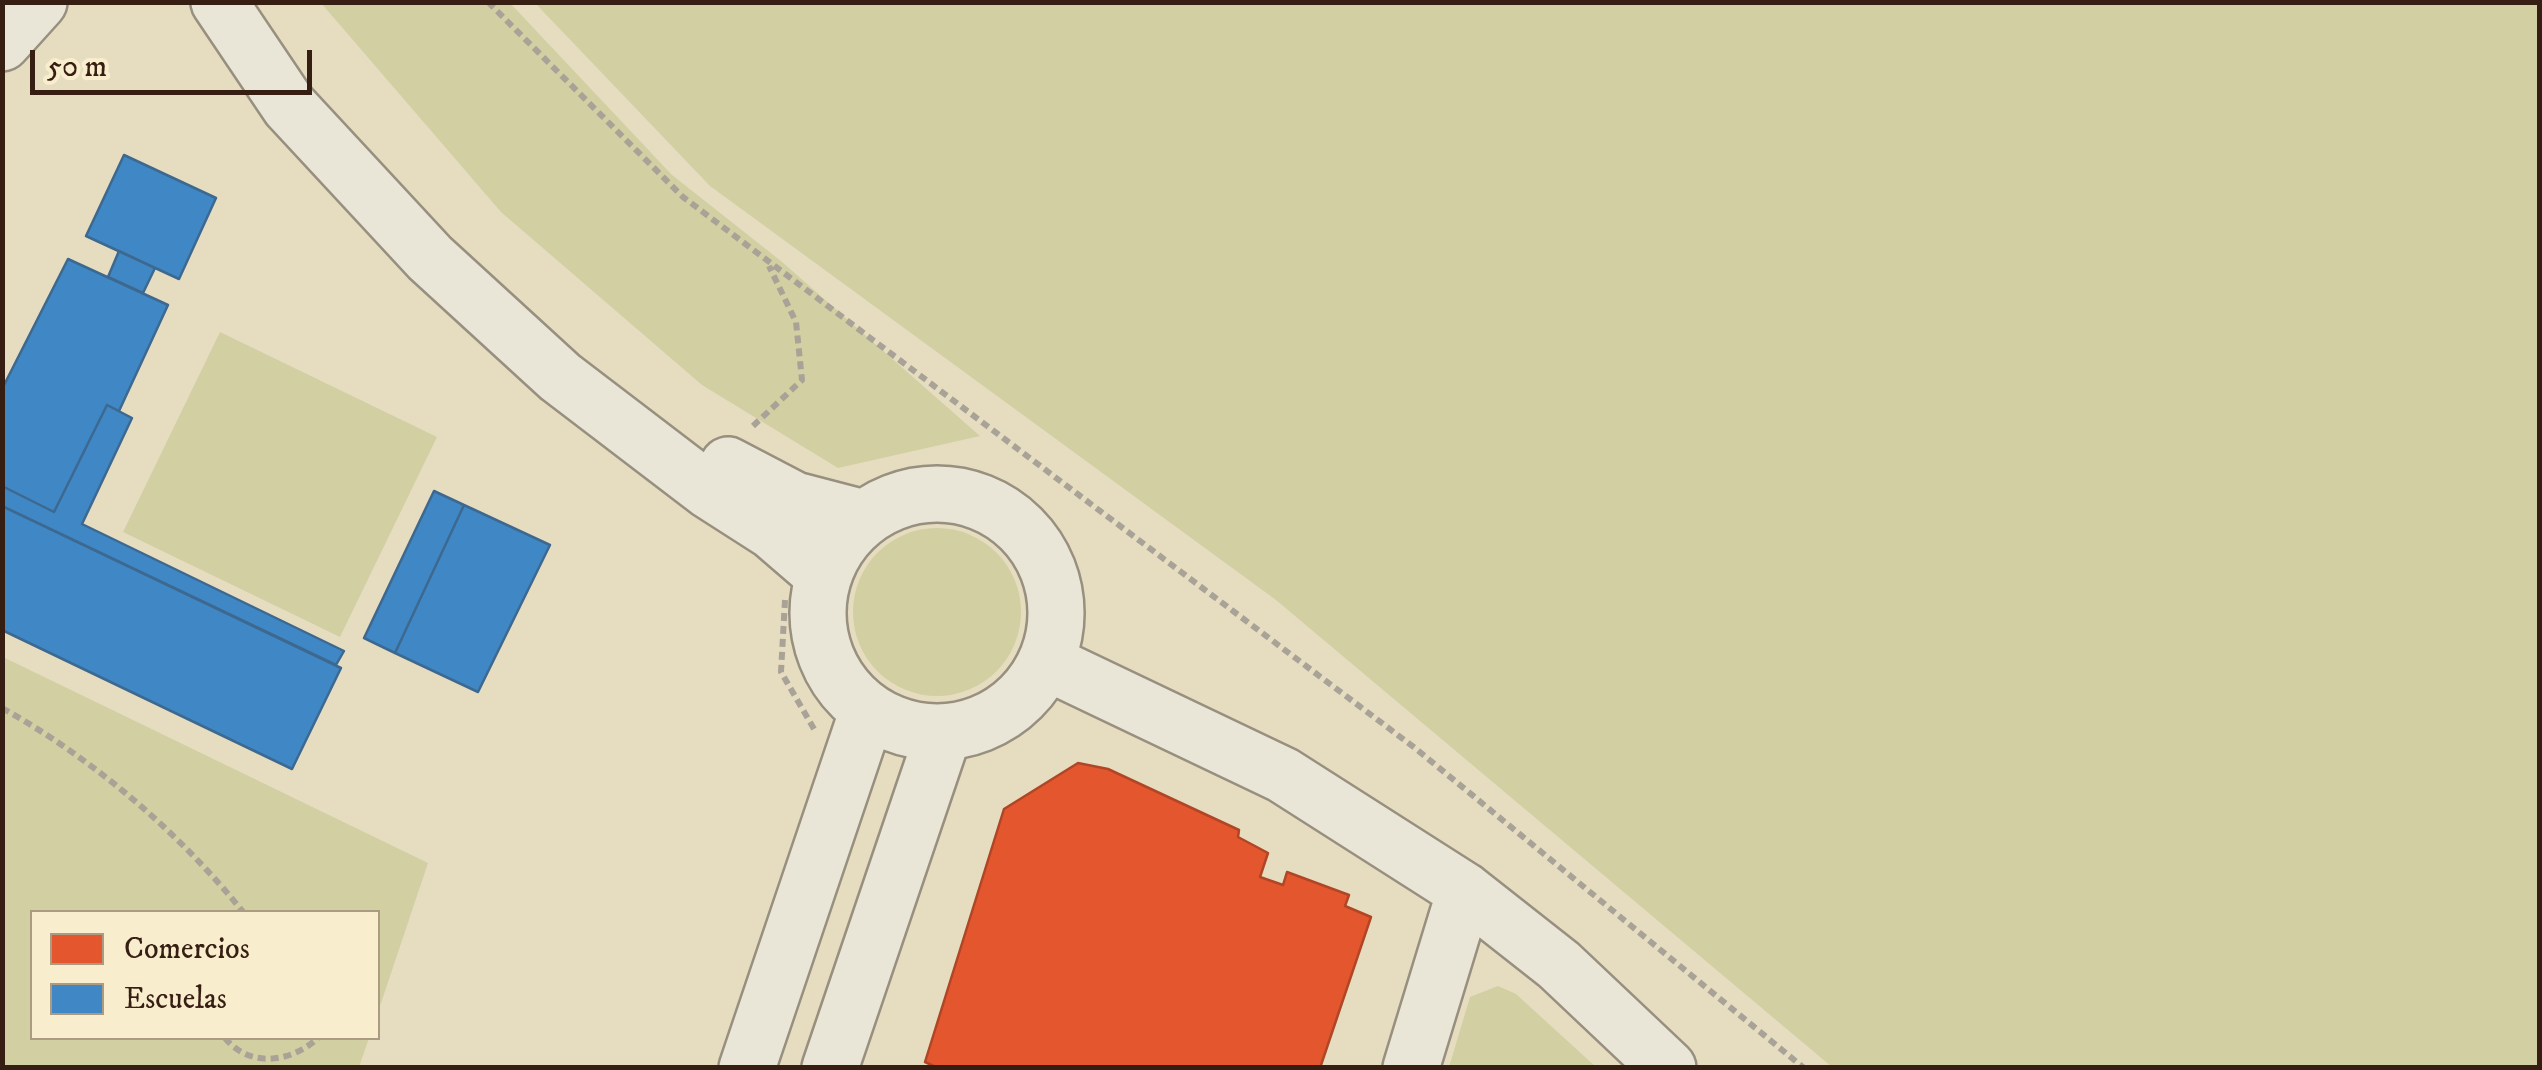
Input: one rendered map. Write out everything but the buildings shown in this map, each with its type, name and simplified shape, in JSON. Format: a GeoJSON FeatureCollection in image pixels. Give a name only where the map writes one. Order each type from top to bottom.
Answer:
{"type":"FeatureCollection","features":[{"type":"Feature","properties":{"kind":"street"},"geometry":{"type":"LineString","coordinates":[[2,43],[40,2]]}},
{"type":"Feature","properties":{"kind":"street"},"geometry":{"type":"LineString","coordinates":[[219,2],[289,106],[430,258],[560,377],[708,490],[772,532],[817,605],[820,635],[829,664],[845,690],[868,710],[904,728],[944,732],[975,726],[1004,712],[1028,690],[1046,662],[1056,628],[1055,594],[1044,560],[1024,531],[996,509],[964,497],[928,494],[894,501],[864,518],[804,579]]}},
{"type":"Feature","properties":{"kind":"street"},"geometry":{"type":"LineString","coordinates":[[254,2],[313,84],[450,236],[577,354],[725,464],[796,500],[864,518]]}},
{"type":"Feature","properties":{"kind":"street"},"geometry":{"type":"LineString","coordinates":[[1046,662],[1284,775],[1465,891],[1559,964],[1668,1068]]}},
{"type":"Feature","properties":{"kind":"street"},"geometry":{"type":"LineString","coordinates":[[747,1068],[868,710]]}},
{"type":"Feature","properties":{"kind":"street"},"geometry":{"type":"LineString","coordinates":[[830,1068],[944,732]]}},
{"type":"Feature","properties":{"kind":"street"},"geometry":{"type":"LineString","coordinates":[[1411,1068],[1465,891]]}},
{"type":"Feature","properties":{"kind":"path"},"geometry":{"type":"LineString","coordinates":[[488,2],[683,197],[1415,748],[1800,1068]]}},
{"type":"Feature","properties":{"kind":"path"},"geometry":{"type":"LineString","coordinates":[[725,464],[740,438],[802,380],[796,322],[767,261]]}},
{"type":"Feature","properties":{"kind":"path"},"geometry":{"type":"LineString","coordinates":[[804,579],[781,672],[813,724],[816,740]]}},
{"type":"Feature","properties":{"kind":"path"},"geometry":{"type":"LineString","coordinates":[[2,708],[102,775],[175,839],[240,910]]}},
{"type":"Feature","properties":{"kind":"path"},"geometry":{"type":"LineString","coordinates":[[228,1040],[248,1056],[285,1058],[315,1040]]}},
{"type":"Feature","properties":{"kind":"path"},"geometry":{"type":"LineString","coordinates":[[244,1068],[248,1056]]}},
{"type":"Feature","properties":{"kind":"shaded area"},"geometry":{"type":"Polygon","coordinates":[[[321,3],[510,3],[672,175],[781,261],[980,436],[838,468],[702,385],[501,212],[321,3]]]}},
{"type":"Feature","properties":{"kind":"shaded area"},"geometry":{"type":"Polygon","coordinates":[[[535,3],[2539,3],[2539,1067],[1832,1067],[1276,600],[710,186],[535,3]]]}},
{"type":"Feature","properties":{"kind":"shaded area"},"geometry":{"type":"Polygon","coordinates":[[[220,332],[437,437],[340,637],[123,532],[220,332]]]}},
{"type":"Feature","properties":{"kind":"shaded area"},"geometry":{"type":"Polygon","coordinates":[[[937,528],[969,535],[996,553],[1014,580],[1021,612],[1014,644],[996,671],[969,689],[937,696],[905,689],[878,671],[860,644],[853,612],[860,580],[878,553],[905,535],[937,528]]]}},
{"type":"Feature","properties":{"kind":"shaded area"},"geometry":{"type":"Polygon","coordinates":[[[3,657],[428,863],[380,1006],[380,910],[30,910],[30,1040],[368,1040],[359,1067],[3,1067],[3,657]]]}},
{"type":"Feature","properties":{"kind":"shaded area"},"geometry":{"type":"Polygon","coordinates":[[[1498,986],[1516,994],[1596,1067],[1449,1067],[1470,997],[1498,986]]]}}]}
